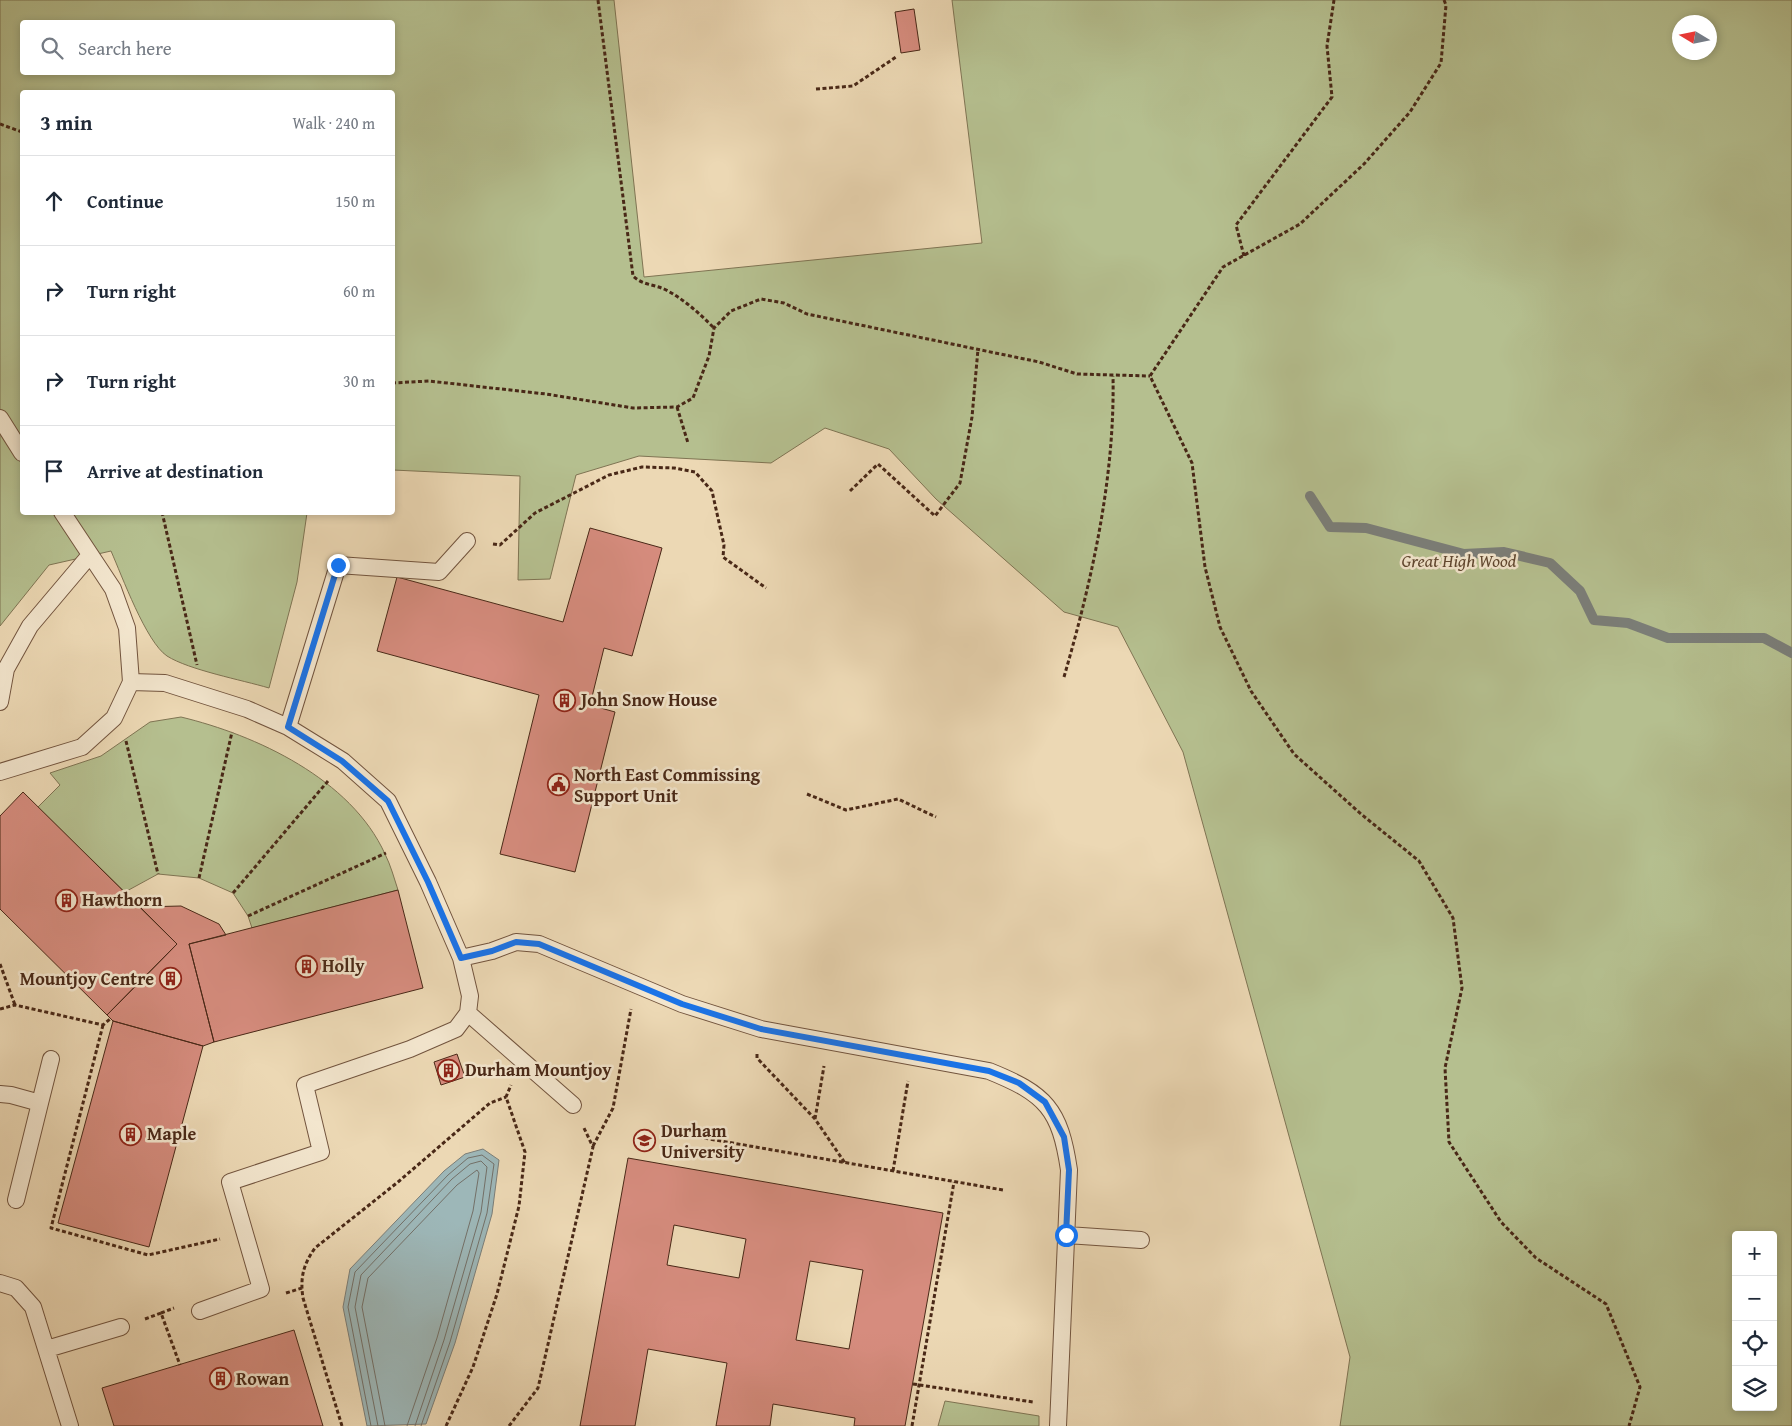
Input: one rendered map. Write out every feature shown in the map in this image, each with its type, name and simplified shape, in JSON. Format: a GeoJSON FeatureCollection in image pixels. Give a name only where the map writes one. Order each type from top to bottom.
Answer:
{"type":"FeatureCollection","features":[{"type":"Feature","properties":{"kind":"lane"},"geometry":{"type":"LineString","coordinates":[[0,418],[20,450]]}},
{"type":"Feature","properties":{"kind":"lane"},"geometry":{"type":"LineString","coordinates":[[0,772],[82,747],[114,718],[131,682],[127,628],[113,589],[64,515]]}},
{"type":"Feature","properties":{"kind":"lane"},"geometry":{"type":"LineString","coordinates":[[288,727],[338,565],[439,572],[467,541]]}},
{"type":"Feature","properties":{"kind":"lane"},"geometry":{"type":"LineString","coordinates":[[0,702],[6,669],[30,626],[90,555]]}},
{"type":"Feature","properties":{"kind":"lane"},"geometry":{"type":"LineString","coordinates":[[131,682],[165,682],[238,706],[288,727],[342,761],[388,801],[408,838],[461,958],[470,996],[468,1013],[456,1029],[305,1085],[321,1152],[230,1182],[261,1289],[200,1311]]}},
{"type":"Feature","properties":{"kind":"lane"},"geometry":{"type":"LineString","coordinates":[[461,958],[492,951],[516,942],[539,944],[682,1004],[761,1029],[989,1071],[1019,1083],[1045,1102],[1064,1137],[1069,1170],[1058,1426]]}},
{"type":"Feature","properties":{"kind":"lane"},"geometry":{"type":"LineString","coordinates":[[468,1013],[573,1105]]}},
{"type":"Feature","properties":{"kind":"lane"},"geometry":{"type":"LineString","coordinates":[[16,1200],[51,1059]]}},
{"type":"Feature","properties":{"kind":"lane"},"geometry":{"type":"LineString","coordinates":[[0,1094],[40,1103]]}},
{"type":"Feature","properties":{"kind":"lane"},"geometry":{"type":"LineString","coordinates":[[1066,1235],[1141,1240]]}},
{"type":"Feature","properties":{"kind":"lane"},"geometry":{"type":"LineString","coordinates":[[0,1283],[16,1288],[32,1307],[48,1349],[70,1426]]}},
{"type":"Feature","properties":{"kind":"lane"},"geometry":{"type":"LineString","coordinates":[[48,1349],[121,1327]]}},
{"type":"Feature","properties":{"kind":"path"},"geometry":{"type":"LineString","coordinates":[[598,0],[633,276],[640,283],[667,290],[695,309],[714,328]]}},
{"type":"Feature","properties":{"kind":"path"},"geometry":{"type":"LineString","coordinates":[[1244,256],[1236,224],[1332,97],[1327,46],[1334,0]]}},
{"type":"Feature","properties":{"kind":"path"},"geometry":{"type":"LineString","coordinates":[[1150,376],[1224,267],[1300,224],[1364,164],[1410,112],[1442,63],[1446,5],[1444,0]]}},
{"type":"Feature","properties":{"kind":"path"},"geometry":{"type":"LineString","coordinates":[[816,89],[853,86],[896,57]]}},
{"type":"Feature","properties":{"kind":"path"},"geometry":{"type":"LineString","coordinates":[[0,124],[20,131]]}},
{"type":"Feature","properties":{"kind":"path"},"geometry":{"type":"LineString","coordinates":[[395,382],[429,381],[546,394],[633,408],[677,407],[693,398],[709,356],[714,328],[731,311],[761,299],[784,303],[807,314],[1039,362],[1077,374],[1150,376]]}},
{"type":"Feature","properties":{"kind":"path"},"geometry":{"type":"LineString","coordinates":[[850,490],[878,464],[935,516],[960,483],[972,417],[978,349]]}},
{"type":"Feature","properties":{"kind":"path"},"geometry":{"type":"LineString","coordinates":[[1064,677],[1085,603],[1109,468],[1114,417],[1113,376]]}},
{"type":"Feature","properties":{"kind":"path"},"geometry":{"type":"LineString","coordinates":[[1150,376],[1192,463],[1205,568],[1220,627],[1250,691],[1294,754],[1361,814],[1419,861],[1453,918],[1462,988],[1445,1068],[1449,1142],[1501,1222],[1536,1258],[1606,1304],[1640,1387],[1629,1426]]}},
{"type":"Feature","properties":{"kind":"path"},"geometry":{"type":"LineString","coordinates":[[677,407],[688,443]]}},
{"type":"Feature","properties":{"kind":"path"},"geometry":{"type":"LineString","coordinates":[[467,541],[500,545],[535,513],[610,475],[642,467],[674,468],[695,472],[712,491],[724,545],[723,557],[766,588]]}},
{"type":"Feature","properties":{"kind":"path"},"geometry":{"type":"LineString","coordinates":[[163,515],[206,695]]}},
{"type":"Feature","properties":{"kind":"path"},"geometry":{"type":"LineString","coordinates":[[199,878],[238,706]]}},
{"type":"Feature","properties":{"kind":"path"},"geometry":{"type":"LineString","coordinates":[[114,718],[126,740],[158,874]]}},
{"type":"Feature","properties":{"kind":"path"},"geometry":{"type":"LineString","coordinates":[[233,892],[326,784],[342,761]]}},
{"type":"Feature","properties":{"kind":"path"},"geometry":{"type":"LineString","coordinates":[[807,794],[846,810],[898,799],[936,816]]}},
{"type":"Feature","properties":{"kind":"path"},"geometry":{"type":"LineString","coordinates":[[248,916],[385,854],[408,838]]}},
{"type":"Feature","properties":{"kind":"path"},"geometry":{"type":"LineString","coordinates":[[0,964],[15,1005]]}},
{"type":"Feature","properties":{"kind":"path"},"geometry":{"type":"LineString","coordinates":[[509,1426],[538,1388],[593,1147],[614,1108],[635,984]]}},
{"type":"Feature","properties":{"kind":"path"},"geometry":{"type":"LineString","coordinates":[[0,1009],[15,1005],[103,1025]]}},
{"type":"Feature","properties":{"kind":"path"},"geometry":{"type":"LineString","coordinates":[[110,1019],[103,1025],[51,1228],[148,1255],[245,1233]]}},
{"type":"Feature","properties":{"kind":"path"},"geometry":{"type":"LineString","coordinates":[[761,1029],[757,1058],[815,1119],[845,1163]]}},
{"type":"Feature","properties":{"kind":"path"},"geometry":{"type":"LineString","coordinates":[[446,1426],[473,1367],[497,1294],[519,1206],[525,1152],[506,1097],[522,1059]]}},
{"type":"Feature","properties":{"kind":"path"},"geometry":{"type":"LineString","coordinates":[[815,1119],[825,1059]]}},
{"type":"Feature","properties":{"kind":"path"},"geometry":{"type":"LineString","coordinates":[[893,1172],[909,1074]]}},
{"type":"Feature","properties":{"kind":"path"},"geometry":{"type":"LineString","coordinates":[[342,1426],[303,1298],[301,1276],[306,1261],[315,1248],[398,1182],[490,1103],[506,1097]]}},
{"type":"Feature","properties":{"kind":"path"},"geometry":{"type":"LineString","coordinates":[[573,1105],[593,1147]]}},
{"type":"Feature","properties":{"kind":"path"},"geometry":{"type":"LineString","coordinates":[[698,1137],[1003,1190]]}},
{"type":"Feature","properties":{"kind":"path"},"geometry":{"type":"LineString","coordinates":[[912,1426],[954,1182]]}},
{"type":"Feature","properties":{"kind":"path"},"geometry":{"type":"LineString","coordinates":[[121,1327],[174,1308]]}},
{"type":"Feature","properties":{"kind":"path"},"geometry":{"type":"LineString","coordinates":[[161,1313],[180,1365]]}},
{"type":"Feature","properties":{"kind":"path"},"geometry":{"type":"LineString","coordinates":[[912,1384],[1059,1406]]}},
{"type":"Feature","properties":{"kind":"green space","name":"Great High Wood"},"geometry":{"type":"Polygon","coordinates":[[[0,0],[614,0],[644,277],[982,243],[952,0],[1792,0],[1792,1426],[1340,1426],[1350,1357],[1183,752],[1118,627],[1064,612],[936,499],[889,449],[825,428],[771,463],[639,456],[576,475],[550,579],[518,580],[520,476],[395,470],[395,90],[20,90],[20,515],[307,515],[297,582],[269,688],[188,666],[167,656],[151,637],[143,623],[111,551],[49,565],[0,626],[0,0]]]}},
{"type":"Feature","properties":{"kind":"green space"},"geometry":{"type":"Polygon","coordinates":[[[181,717],[240,735],[270,748],[325,782],[349,803],[370,827],[387,859],[398,890],[252,928],[248,916],[233,893],[199,878],[158,874],[125,892],[38,807],[60,785],[50,773],[101,756],[150,722],[181,717]]]}},
{"type":"Feature","properties":{"kind":"green space"},"geometry":{"type":"Polygon","coordinates":[[[945,1401],[1039,1416],[1039,1426],[938,1426],[945,1401]]]}},
{"type":"Feature","properties":{"kind":"water"},"geometry":{"type":"Polygon","coordinates":[[[483,1149],[499,1160],[492,1214],[455,1343],[426,1424],[367,1426],[343,1307],[350,1269],[444,1171],[465,1154],[483,1149]]]}},
{"type":"Feature","properties":{"kind":"building"},"geometry":{"type":"Polygon","coordinates":[[[914,9],[920,50],[901,53],[895,12],[914,9]]]}},
{"type":"Feature","properties":{"kind":"building","name":"John Snow House"},"geometry":{"type":"Polygon","coordinates":[[[590,528],[662,548],[632,656],[604,648],[590,705],[615,712],[575,872],[500,854],[539,695],[377,651],[397,577],[563,622],[590,528]]]}},
{"type":"Feature","properties":{"kind":"building","name":"Hawthorn"},"geometry":{"type":"Polygon","coordinates":[[[23,792],[177,944],[107,1015],[0,909],[0,816],[23,792]]]}},
{"type":"Feature","properties":{"kind":"building","name":"Holly"},"geometry":{"type":"Polygon","coordinates":[[[398,890],[423,988],[214,1042],[189,944],[398,890]]]}},
{"type":"Feature","properties":{"kind":"building","name":"Mountjoy Centre"},"geometry":{"type":"Polygon","coordinates":[[[181,906],[219,924],[226,935],[189,944],[214,1042],[203,1046],[113,1021],[107,1015],[177,944],[140,907],[181,906]]]}},
{"type":"Feature","properties":{"kind":"building","name":"Maple"},"geometry":{"type":"Polygon","coordinates":[[[113,1021],[203,1046],[149,1247],[58,1223],[113,1021]]]}},
{"type":"Feature","properties":{"kind":"building","name":"Durham Mountjoy"},"geometry":{"type":"Polygon","coordinates":[[[457,1054],[465,1077],[441,1085],[434,1062],[457,1054]]]}},
{"type":"Feature","properties":{"kind":"building"},"geometry":{"type":"Polygon","coordinates":[[[628,1158],[943,1213],[905,1426],[854,1426],[855,1418],[773,1404],[770,1426],[716,1426],[727,1363],[648,1349],[635,1426],[580,1426],[628,1158]],[[674,1225],[667,1265],[739,1278],[746,1239],[674,1225]],[[810,1261],[796,1340],[849,1349],[863,1270],[810,1261]]]}},
{"type":"Feature","properties":{"kind":"building","name":"Rowan"},"geometry":{"type":"Polygon","coordinates":[[[294,1330],[323,1426],[114,1426],[102,1388],[294,1330]]]}},
{"type":"Feature","properties":{"kind":"waterway"},"geometry":{"type":"LineString","coordinates":[[1310,496],[1330,527],[1366,528],[1464,554],[1504,552],[1550,563],[1580,591],[1594,620],[1628,623],[1668,638],[1764,638],[1792,653]]}},
{"type":"Feature","properties":{"kind":"place","name":"John Snow House"},"geometry":{"type":"Point","coordinates":[565,700]}},
{"type":"Feature","properties":{"kind":"place","name":"North East Commissing Support Unit"},"geometry":{"type":"Point","coordinates":[558,785]}},
{"type":"Feature","properties":{"kind":"place","name":"Hawthorn"},"geometry":{"type":"Point","coordinates":[66,900]}},
{"type":"Feature","properties":{"kind":"place","name":"Holly"},"geometry":{"type":"Point","coordinates":[306,966]}},
{"type":"Feature","properties":{"kind":"place","name":"Mountjoy Centre"},"geometry":{"type":"Point","coordinates":[170,979]}},
{"type":"Feature","properties":{"kind":"place","name":"Durham Mountjoy"},"geometry":{"type":"Point","coordinates":[449,1070]}},
{"type":"Feature","properties":{"kind":"place","name":"Maple"},"geometry":{"type":"Point","coordinates":[131,1134]}},
{"type":"Feature","properties":{"kind":"place","name":"Durham University"},"geometry":{"type":"Point","coordinates":[645,1141]}},
{"type":"Feature","properties":{"kind":"place","name":"Rowan"},"geometry":{"type":"Point","coordinates":[220,1379]}},
{"type":"Feature","properties":{"kind":"route"},"geometry":{"type":"LineString","coordinates":[[338,565],[288,727],[342,761],[388,801],[408,838],[461,958],[492,951],[516,942],[539,944],[682,1004],[761,1029],[989,1071],[1019,1083],[1045,1102],[1064,1137],[1069,1170],[1066,1235]]}}]}
